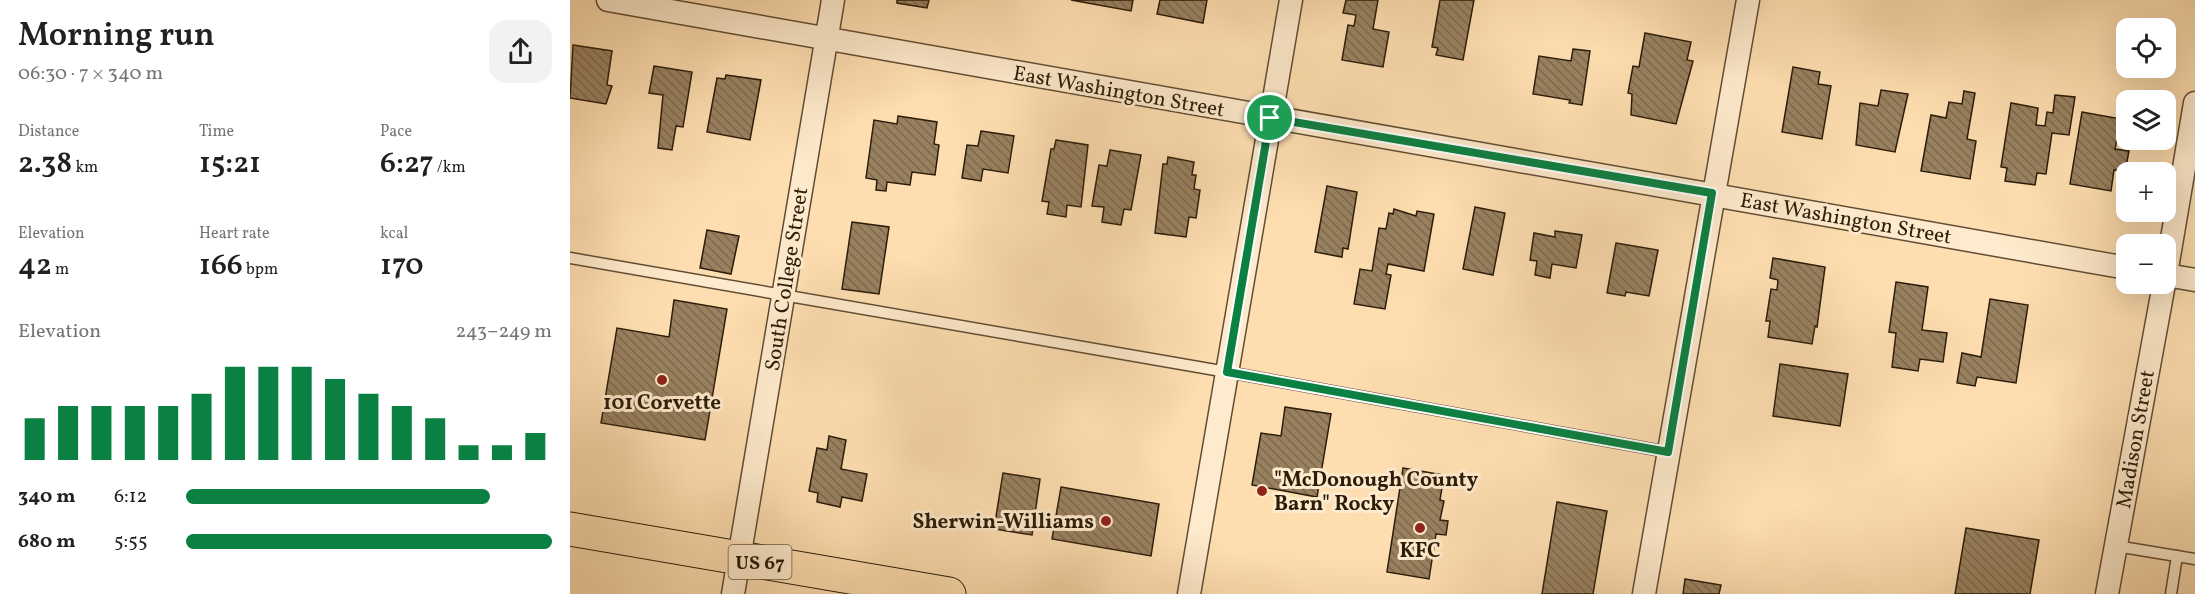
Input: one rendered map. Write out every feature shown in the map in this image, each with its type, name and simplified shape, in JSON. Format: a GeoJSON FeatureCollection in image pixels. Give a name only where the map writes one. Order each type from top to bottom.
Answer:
{"type":"FeatureCollection","features":[{"type":"Feature","properties":{"kind":"highway","name":"US 67"},"geometry":{"type":"LineString","coordinates":[[570,530],[949,594]]}},
{"type":"Feature","properties":{"kind":"street","name":"East Washington Street"},"geometry":{"type":"LineString","coordinates":[[608,0],[2116,266]]}},
{"type":"Feature","properties":{"kind":"street","name":"South College Street"},"geometry":{"type":"LineString","coordinates":[[733,594],[833,0]]}},
{"type":"Feature","properties":{"kind":"street"},"geometry":{"type":"LineString","coordinates":[[1189,594],[1291,0]]}},
{"type":"Feature","properties":{"kind":"street"},"geometry":{"type":"LineString","coordinates":[[1644,594],[1712,193],[1748,0]]}},
{"type":"Feature","properties":{"kind":"street"},"geometry":{"type":"LineString","coordinates":[[2173,234],[2195,103]]}},
{"type":"Feature","properties":{"kind":"street"},"geometry":{"type":"LineString","coordinates":[[2176,277],[2195,280]]}},
{"type":"Feature","properties":{"kind":"street","name":"Madison Street"},"geometry":{"type":"LineString","coordinates":[[2107,594],[2162,294]]}},
{"type":"Feature","properties":{"kind":"lane"},"geometry":{"type":"LineString","coordinates":[[570,258],[1227,372],[1668,452]]}},
{"type":"Feature","properties":{"kind":"lane"},"geometry":{"type":"LineString","coordinates":[[2116,546],[2195,559]]}},
{"type":"Feature","properties":{"kind":"lane"},"geometry":{"type":"LineString","coordinates":[[2171,594],[2177,556]]}},
{"type":"Feature","properties":{"kind":"building"},"geometry":{"type":"Polygon","coordinates":[[[897,0],[929,0],[927,8],[897,3],[897,0]]]}},
{"type":"Feature","properties":{"kind":"building"},"geometry":{"type":"Polygon","coordinates":[[[1071,0],[1133,0],[1131,11],[1071,0]]]}},
{"type":"Feature","properties":{"kind":"building"},"geometry":{"type":"Polygon","coordinates":[[[1160,0],[1207,0],[1203,23],[1157,14],[1160,0]]]}},
{"type":"Feature","properties":{"kind":"building"},"geometry":{"type":"Polygon","coordinates":[[[1346,0],[1378,0],[1373,29],[1389,32],[1383,67],[1342,60],[1348,25],[1354,26],[1356,15],[1343,13],[1346,0]]]}},
{"type":"Feature","properties":{"kind":"building"},"geometry":{"type":"Polygon","coordinates":[[[1440,0],[1474,0],[1463,60],[1436,55],[1438,48],[1432,47],[1440,0]]]}},
{"type":"Feature","properties":{"kind":"building"},"geometry":{"type":"Polygon","coordinates":[[[1645,33],[1691,42],[1687,60],[1693,61],[1676,124],[1631,115],[1632,94],[1628,93],[1633,66],[1639,67],[1645,33]]]}},
{"type":"Feature","properties":{"kind":"building"},"geometry":{"type":"Polygon","coordinates":[[[573,45],[612,51],[607,85],[612,86],[606,104],[570,98],[573,45]]]}},
{"type":"Feature","properties":{"kind":"building"},"geometry":{"type":"Polygon","coordinates":[[[1573,49],[1590,51],[1582,105],[1569,103],[1570,100],[1533,94],[1539,56],[1571,61],[1573,49]]]}},
{"type":"Feature","properties":{"kind":"building"},"geometry":{"type":"Polygon","coordinates":[[[654,66],[692,72],[683,127],[676,126],[672,150],[658,148],[663,95],[649,93],[654,66]]]}},
{"type":"Feature","properties":{"kind":"building"},"geometry":{"type":"Polygon","coordinates":[[[1793,67],[1820,72],[1818,84],[1831,86],[1822,139],[1782,132],[1793,67]]]}},
{"type":"Feature","properties":{"kind":"building"},"geometry":{"type":"Polygon","coordinates":[[[726,75],[761,80],[750,140],[707,132],[717,78],[725,79],[726,75]]]}},
{"type":"Feature","properties":{"kind":"building"},"geometry":{"type":"Polygon","coordinates":[[[1881,90],[1908,94],[1895,152],[1856,145],[1860,103],[1878,106],[1881,90]]]}},
{"type":"Feature","properties":{"kind":"building"},"geometry":{"type":"Polygon","coordinates":[[[1964,91],[1975,93],[1967,139],[1976,141],[1970,179],[1921,171],[1931,115],[1946,118],[1949,102],[1962,104],[1964,91]]]}},
{"type":"Feature","properties":{"kind":"building"},"geometry":{"type":"Polygon","coordinates":[[[2055,95],[2075,97],[2069,135],[2052,133],[2046,174],[2037,173],[2035,185],[2005,181],[2007,168],[2001,167],[2011,103],[2038,108],[2036,125],[2045,126],[2047,112],[2053,113],[2055,95]]]}},
{"type":"Feature","properties":{"kind":"building"},"geometry":{"type":"Polygon","coordinates":[[[2082,112],[2116,118],[2115,149],[2129,151],[2127,162],[2116,162],[2111,191],[2070,184],[2082,112]]]}},
{"type":"Feature","properties":{"kind":"building"},"geometry":{"type":"Polygon","coordinates":[[[898,116],[937,122],[934,144],[939,145],[935,175],[912,172],[910,185],[887,182],[886,191],[876,190],[877,180],[866,178],[874,120],[897,124],[898,116]]]}},
{"type":"Feature","properties":{"kind":"building"},"geometry":{"type":"Polygon","coordinates":[[[981,131],[1014,136],[1008,173],[983,169],[981,181],[962,178],[967,145],[978,146],[981,131]]]}},
{"type":"Feature","properties":{"kind":"building"},"geometry":{"type":"Polygon","coordinates":[[[1056,140],[1088,145],[1081,207],[1067,205],[1066,217],[1047,214],[1049,202],[1042,201],[1051,149],[1054,149],[1056,140]]]}},
{"type":"Feature","properties":{"kind":"building"},"geometry":{"type":"Polygon","coordinates":[[[1110,150],[1141,155],[1131,210],[1124,209],[1121,225],[1102,222],[1104,207],[1092,206],[1099,165],[1107,166],[1110,150]]]}},
{"type":"Feature","properties":{"kind":"building"},"geometry":{"type":"Polygon","coordinates":[[[1168,157],[1194,162],[1192,175],[1196,175],[1194,189],[1200,190],[1196,218],[1189,217],[1186,237],[1155,233],[1163,164],[1167,164],[1168,157]]]}},
{"type":"Feature","properties":{"kind":"building"},"geometry":{"type":"Polygon","coordinates":[[[1327,186],[1357,192],[1348,249],[1343,248],[1342,257],[1315,252],[1327,186]]]}},
{"type":"Feature","properties":{"kind":"building"},"geometry":{"type":"Polygon","coordinates":[[[1475,207],[1505,213],[1493,275],[1463,269],[1475,207]]]}},
{"type":"Feature","properties":{"kind":"building"},"geometry":{"type":"Polygon","coordinates":[[[1394,209],[1416,216],[1417,211],[1434,214],[1424,271],[1388,264],[1386,274],[1391,275],[1385,309],[1354,304],[1360,269],[1372,271],[1379,228],[1386,229],[1389,213],[1393,214],[1394,209]]]}},
{"type":"Feature","properties":{"kind":"building"},"geometry":{"type":"Polygon","coordinates":[[[852,222],[889,227],[879,294],[842,289],[852,222]]]}},
{"type":"Feature","properties":{"kind":"building"},"geometry":{"type":"Polygon","coordinates":[[[707,230],[739,236],[731,274],[700,268],[707,230]]]}},
{"type":"Feature","properties":{"kind":"building"},"geometry":{"type":"Polygon","coordinates":[[[1555,231],[1582,235],[1576,268],[1552,264],[1550,278],[1535,275],[1537,261],[1530,260],[1534,233],[1555,237],[1555,231]]]}},
{"type":"Feature","properties":{"kind":"building"},"geometry":{"type":"Polygon","coordinates":[[[1616,243],[1658,250],[1649,296],[1626,292],[1625,296],[1607,293],[1616,243]]]}},
{"type":"Feature","properties":{"kind":"building"},"geometry":{"type":"Polygon","coordinates":[[[1773,258],[1825,267],[1817,327],[1815,326],[1812,344],[1768,337],[1770,321],[1766,321],[1771,289],[1777,290],[1778,280],[1770,278],[1773,258]]]}},
{"type":"Feature","properties":{"kind":"building"},"geometry":{"type":"Polygon","coordinates":[[[1896,282],[1928,287],[1922,330],[1947,333],[1943,362],[1920,359],[1918,371],[1892,367],[1896,333],[1889,332],[1896,282]]]}},
{"type":"Feature","properties":{"kind":"building"},"geometry":{"type":"Polygon","coordinates":[[[1990,299],[2028,305],[2016,383],[1977,377],[1975,386],[1957,383],[1962,353],[1981,357],[1990,299]]]}},
{"type":"Feature","properties":{"kind":"building","name":"101 Corvette"},"geometry":{"type":"Polygon","coordinates":[[[674,300],[727,309],[705,440],[601,423],[617,328],[669,337],[674,300]]]}},
{"type":"Feature","properties":{"kind":"building"},"geometry":{"type":"Polygon","coordinates":[[[1780,364],[1848,374],[1840,426],[1773,416],[1780,364]]]}},
{"type":"Feature","properties":{"kind":"building"},"geometry":{"type":"Polygon","coordinates":[[[1285,407],[1331,414],[1317,497],[1252,485],[1261,433],[1281,436],[1285,407]]]}},
{"type":"Feature","properties":{"kind":"building"},"geometry":{"type":"Polygon","coordinates":[[[829,436],[846,440],[841,469],[867,474],[862,501],[842,497],[840,507],[817,502],[818,493],[809,491],[817,448],[827,450],[829,436]]]}},
{"type":"Feature","properties":{"kind":"building","name":"KFC"},"geometry":{"type":"Polygon","coordinates":[[[1403,468],[1444,475],[1440,500],[1444,501],[1440,520],[1448,521],[1446,535],[1436,534],[1429,579],[1387,572],[1403,468]]]}},
{"type":"Feature","properties":{"kind":"building"},"geometry":{"type":"Polygon","coordinates":[[[1003,473],[1040,479],[1032,535],[994,529],[1003,473]]]}},
{"type":"Feature","properties":{"kind":"building","name":"Sherwin-Williams"},"geometry":{"type":"Polygon","coordinates":[[[1061,487],[1159,504],[1151,556],[1052,539],[1061,487]]]}},
{"type":"Feature","properties":{"kind":"building"},"geometry":{"type":"Polygon","coordinates":[[[1557,502],[1607,511],[1593,594],[1542,594],[1557,502]]]}},
{"type":"Feature","properties":{"kind":"building"},"geometry":{"type":"Polygon","coordinates":[[[1966,528],[2039,540],[2030,594],[1955,594],[1966,528]]]}},
{"type":"Feature","properties":{"kind":"building"},"geometry":{"type":"Polygon","coordinates":[[[1685,579],[1721,585],[1719,594],[1683,594],[1685,579]]]}},
{"type":"Feature","properties":{"kind":"place","name":"101 Corvette"},"geometry":{"type":"Point","coordinates":[662,380]}},
{"type":"Feature","properties":{"kind":"place","name":"\"McDonough County Barn\" Rocky"},"geometry":{"type":"Point","coordinates":[1262,491]}},
{"type":"Feature","properties":{"kind":"place","name":"Sherwin-Williams"},"geometry":{"type":"Point","coordinates":[1106,521]}},
{"type":"Feature","properties":{"kind":"place","name":"KFC"},"geometry":{"type":"Point","coordinates":[1420,528]}},
{"type":"Feature","properties":{"kind":"route"},"geometry":{"type":"LineString","coordinates":[[1270,118],[1712,193],[1668,452],[1227,372],[1270,118]]}}]}
